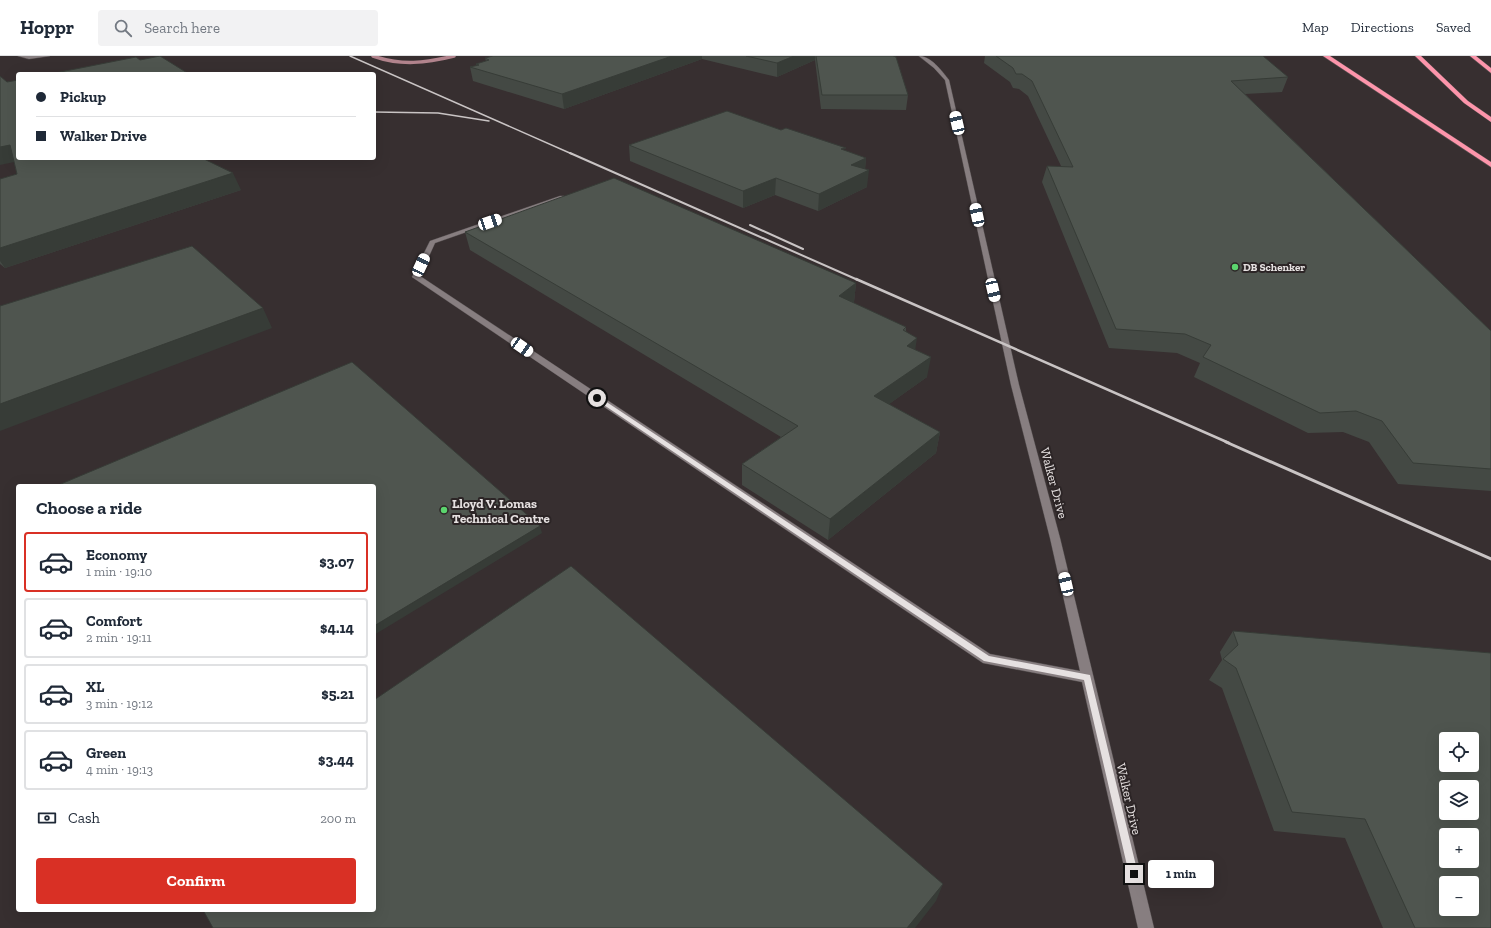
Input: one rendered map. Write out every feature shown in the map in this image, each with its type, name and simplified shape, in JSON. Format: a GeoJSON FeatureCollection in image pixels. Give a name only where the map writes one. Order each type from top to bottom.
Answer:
{"type":"FeatureCollection","features":[{"type":"Feature","properties":{"kind":"highway"},"geometry":{"type":"LineString","coordinates":[[1326,56],[1491,165]]}},
{"type":"Feature","properties":{"kind":"highway"},"geometry":{"type":"LineString","coordinates":[[1418,56],[1466,102],[1491,120]]}},
{"type":"Feature","properties":{"kind":"highway"},"geometry":{"type":"LineString","coordinates":[[1473,56],[1491,71]]}},
{"type":"Feature","properties":{"kind":"street"},"geometry":{"type":"LineString","coordinates":[[20,56],[29,58],[48,56]]}},
{"type":"Feature","properties":{"kind":"street","name":"Walker Drive"},"geometry":{"type":"LineString","coordinates":[[921,56],[936,66],[947,80],[1015,385],[1055,538],[1146,928]]}},
{"type":"Feature","properties":{"kind":"street"},"geometry":{"type":"LineString","coordinates":[[562,197],[432,242],[416,277],[987,659],[1087,678]]}},
{"type":"Feature","properties":{"kind":"building"},"geometry":{"type":"Polygon","coordinates":[[[160,56],[186,72],[60,72],[136,57],[140,60],[160,56]]]}},
{"type":"Feature","properties":{"kind":"building"},"geometry":{"type":"Polygon","coordinates":[[[493,56],[672,56],[562,94],[470,67],[479,65],[476,64],[489,60],[485,58],[493,56]]]}},
{"type":"Feature","properties":{"kind":"building"},"geometry":{"type":"Polygon","coordinates":[[[746,56],[794,56],[777,63],[746,56]]]}},
{"type":"Feature","properties":{"kind":"building"},"geometry":{"type":"Polygon","coordinates":[[[816,56],[896,57],[908,95],[822,95],[816,56]]]}},
{"type":"Feature","properties":{"kind":"building","name":"DB Schenker"},"geometry":{"type":"Polygon","coordinates":[[[996,56],[1263,56],[1288,77],[1231,81],[1491,331],[1491,469],[1413,463],[1382,421],[1356,411],[1320,413],[1203,357],[1211,345],[1185,334],[1116,329],[1047,166],[1073,167],[1032,81],[1022,74],[1016,74],[1013,68],[996,56]]]}},
{"type":"Feature","properties":{"kind":"building"},"geometry":{"type":"Polygon","coordinates":[[[0,76],[7,82],[16,80],[16,160],[206,160],[233,173],[0,248],[0,179],[17,174],[10,145],[0,147],[0,76]]]}},
{"type":"Feature","properties":{"kind":"building"},"geometry":{"type":"Polygon","coordinates":[[[727,111],[781,130],[786,128],[846,148],[841,149],[866,158],[851,165],[869,170],[819,194],[776,178],[743,191],[629,145],[727,111]]]}},
{"type":"Feature","properties":{"kind":"building"},"geometry":{"type":"Polygon","coordinates":[[[614,178],[856,283],[839,296],[906,327],[903,330],[917,338],[907,346],[931,357],[874,396],[940,432],[830,519],[742,464],[798,426],[465,232],[614,178]]]}},
{"type":"Feature","properties":{"kind":"building"},"geometry":{"type":"Polygon","coordinates":[[[192,246],[263,308],[0,404],[0,306],[192,246]]]}},
{"type":"Feature","properties":{"kind":"building","name":"Lloyd V. Lomas Technical Centre"},"geometry":{"type":"Polygon","coordinates":[[[352,362],[540,526],[376,625],[376,484],[61,484],[352,362]]]}},
{"type":"Feature","properties":{"kind":"building"},"geometry":{"type":"Polygon","coordinates":[[[571,566],[943,884],[907,928],[213,928],[204,912],[376,912],[376,699],[571,566]]]}},
{"type":"Feature","properties":{"kind":"building"},"geometry":{"type":"Polygon","coordinates":[[[1233,631],[1491,653],[1491,928],[1415,928],[1365,819],[1292,812],[1236,668],[1223,659],[1238,645],[1233,631]]]}},
{"type":"Feature","properties":{"kind":"waterway"},"geometry":{"type":"LineString","coordinates":[[373,56],[404,62],[423,62],[454,56]]}},
{"type":"Feature","properties":{"kind":"railway"},"geometry":{"type":"LineString","coordinates":[[350,56],[572,154]]}},
{"type":"Feature","properties":{"kind":"railway"},"geometry":{"type":"LineString","coordinates":[[376,112],[438,113],[489,121]]}},
{"type":"Feature","properties":{"kind":"railway"},"geometry":{"type":"LineString","coordinates":[[570,153],[858,280]]}},
{"type":"Feature","properties":{"kind":"railway"},"geometry":{"type":"LineString","coordinates":[[750,225],[803,249]]}},
{"type":"Feature","properties":{"kind":"railway"},"geometry":{"type":"LineString","coordinates":[[856,279],[1229,443]]}},
{"type":"Feature","properties":{"kind":"railway"},"geometry":{"type":"LineString","coordinates":[[1226,442],[1491,559]]}},
{"type":"Feature","properties":{"kind":"place","name":"DB Schenker"},"geometry":{"type":"Point","coordinates":[1235,267]}},
{"type":"Feature","properties":{"kind":"place","name":"Lloyd V. Lomas Technical Centre"},"geometry":{"type":"Point","coordinates":[444,510]}},
{"type":"Feature","properties":{"kind":"route"},"geometry":{"type":"LineString","coordinates":[[597,398],[987,659],[1087,678],[1134,874]]}}]}
